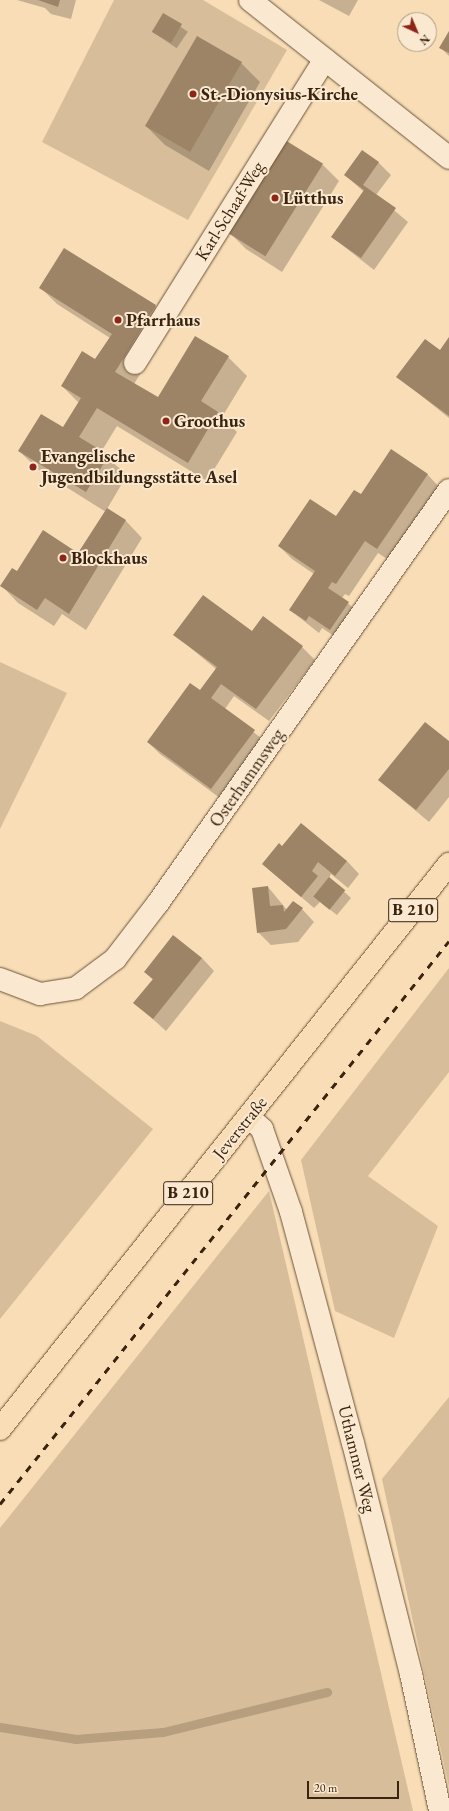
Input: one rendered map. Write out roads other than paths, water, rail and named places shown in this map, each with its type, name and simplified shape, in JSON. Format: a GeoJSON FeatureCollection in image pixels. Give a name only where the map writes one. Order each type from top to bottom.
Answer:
{"type":"FeatureCollection","features":[{"type":"Feature","properties":{"kind":"main road","name":"Jeverstraße"},"geometry":{"type":"LineString","coordinates":[[0,1429],[449,864]]}},
{"type":"Feature","properties":{"kind":"street"},"geometry":{"type":"LineString","coordinates":[[250,0],[449,158]]}},
{"type":"Feature","properties":{"kind":"street","name":"Karl-Schaaf-Weg"},"geometry":{"type":"LineString","coordinates":[[135,363],[325,59]]}},
{"type":"Feature","properties":{"kind":"street","name":"Osterhammsweg"},"geometry":{"type":"LineString","coordinates":[[0,979],[40,994],[76,988],[115,959],[158,903],[449,490]]}},
{"type":"Feature","properties":{"kind":"street","name":"Uthammer Weg"},"geometry":{"type":"LineString","coordinates":[[249,1117],[262,1129],[291,1212],[353,1443],[411,1674],[440,1811]]}},
{"type":"Feature","properties":{"kind":"waterway"},"geometry":{"type":"LineString","coordinates":[[0,1727],[76,1739],[163,1732],[327,1692]]}},
{"type":"Feature","properties":{"kind":"railway"},"geometry":{"type":"LineString","coordinates":[[0,1504],[449,941]]}},
{"type":"Feature","properties":{"kind":"place","name":"St.-Dionysius-Kirche"},"geometry":{"type":"Point","coordinates":[193,94]}},
{"type":"Feature","properties":{"kind":"place","name":"Lütthus"},"geometry":{"type":"Point","coordinates":[275,198]}},
{"type":"Feature","properties":{"kind":"place","name":"Pfarrhaus"},"geometry":{"type":"Point","coordinates":[118,320]}},
{"type":"Feature","properties":{"kind":"place","name":"Groothus"},"geometry":{"type":"Point","coordinates":[166,421]}},
{"type":"Feature","properties":{"kind":"place","name":"Evangelische Jugendbildungsstätte Asel"},"geometry":{"type":"Point","coordinates":[33,467]}},
{"type":"Feature","properties":{"kind":"place","name":"Blockhaus"},"geometry":{"type":"Point","coordinates":[63,558]}}]}
